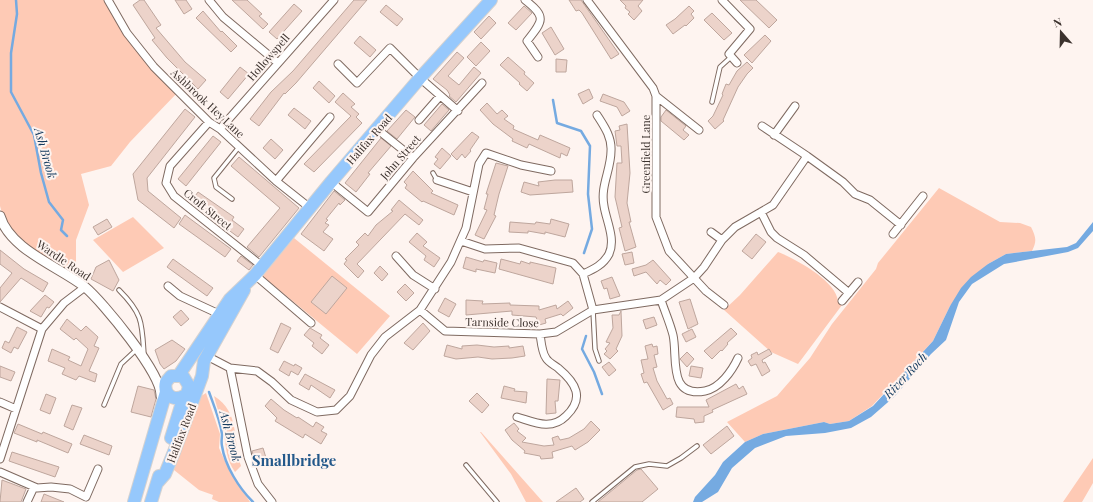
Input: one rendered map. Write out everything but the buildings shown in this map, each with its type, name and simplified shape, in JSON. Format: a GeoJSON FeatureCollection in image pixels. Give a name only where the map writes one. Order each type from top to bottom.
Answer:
{"type":"FeatureCollection","features":[{"type":"Feature","properties":{"kind":"highway","name":"Halifax Road"},"geometry":{"type":"LineString","coordinates":[[134,502],[171,381],[196,350],[230,299],[256,274],[331,182],[420,78],[491,0]]}},
{"type":"Feature","properties":{"kind":"highway","name":"Halifax Road"},"geometry":{"type":"LineString","coordinates":[[151,502],[157,483],[165,474],[174,452],[202,376],[206,358],[256,274]]}},
{"type":"Feature","properties":{"kind":"highway","name":"Halifax Road"},"geometry":{"type":"LineString","coordinates":[[171,381],[206,358]]}},
{"type":"Feature","properties":{"kind":"highway"},"geometry":{"type":"LineString","coordinates":[[157,483],[184,396],[189,390],[171,381],[169,396],[176,399],[184,396]]}},
{"type":"Feature","properties":{"kind":"street","name":"Ashbrook Hey Lane"},"geometry":{"type":"LineString","coordinates":[[108,0],[127,33],[154,67],[210,122],[220,129],[276,181],[310,208]]}},
{"type":"Feature","properties":{"kind":"street"},"geometry":{"type":"LineString","coordinates":[[209,0],[223,17],[278,63]]}},
{"type":"Feature","properties":{"kind":"street","name":"Hollowspell"},"geometry":{"type":"LineString","coordinates":[[220,129],[334,0]]}},
{"type":"Feature","properties":{"kind":"street"},"geometry":{"type":"LineString","coordinates":[[525,0],[538,10],[541,19],[538,27],[527,41],[538,57]]}},
{"type":"Feature","properties":{"kind":"street","name":"Greenfield Lane"},"geometry":{"type":"LineString","coordinates":[[587,0],[653,88],[656,96],[656,217],[669,251],[706,291],[724,305]]}},
{"type":"Feature","properties":{"kind":"street"},"geometry":{"type":"LineString","coordinates":[[722,0],[750,29],[729,54],[736,63]]}},
{"type":"Feature","properties":{"kind":"street"},"geometry":{"type":"LineString","coordinates":[[338,64],[357,83],[390,48],[420,78],[458,111]]}},
{"type":"Feature","properties":{"kind":"street","name":"John Street"},"geometry":{"type":"LineString","coordinates":[[331,182],[368,212],[413,158],[458,111],[482,83]]}},
{"type":"Feature","properties":{"kind":"street"},"geometry":{"type":"LineString","coordinates":[[419,120],[440,96]]}},
{"type":"Feature","properties":{"kind":"street"},"geometry":{"type":"LineString","coordinates":[[656,96],[699,130]]}},
{"type":"Feature","properties":{"kind":"street"},"geometry":{"type":"LineString","coordinates":[[774,135],[795,106]]}},
{"type":"Feature","properties":{"kind":"street"},"geometry":{"type":"LineString","coordinates":[[583,274],[600,266],[609,252],[611,237],[603,204],[604,184],[611,151],[608,133],[597,114]]}},
{"type":"Feature","properties":{"kind":"street"},"geometry":{"type":"LineString","coordinates":[[276,181],[330,117]]}},
{"type":"Feature","properties":{"kind":"street","name":"Croft Street"},"geometry":{"type":"LineString","coordinates":[[210,122],[170,166],[166,183],[174,196],[256,274],[311,323]]}},
{"type":"Feature","properties":{"kind":"street"},"geometry":{"type":"LineString","coordinates":[[762,126],[843,182],[855,194],[870,200],[901,225]]}},
{"type":"Feature","properties":{"kind":"street"},"geometry":{"type":"LineString","coordinates":[[377,129],[413,158]]}},
{"type":"Feature","properties":{"kind":"street"},"geometry":{"type":"LineString","coordinates":[[196,350],[206,358],[230,368],[256,371],[272,382],[292,400],[317,412],[336,410],[350,396],[371,355],[385,337],[420,310],[435,289],[451,262],[466,228],[479,164],[486,153],[521,165],[551,171]]}},
{"type":"Feature","properties":{"kind":"street"},"geometry":{"type":"LineString","coordinates":[[738,358],[731,373],[709,390],[698,392],[687,390],[678,382],[675,368],[673,336],[661,300],[694,278],[704,267],[722,240],[735,226],[773,205],[807,156]]}},
{"type":"Feature","properties":{"kind":"street"},"geometry":{"type":"LineString","coordinates":[[435,176],[473,192]]}},
{"type":"Feature","properties":{"kind":"street"},"geometry":{"type":"LineString","coordinates":[[893,234],[923,196]]}},
{"type":"Feature","properties":{"kind":"street"},"geometry":{"type":"LineString","coordinates":[[761,212],[771,232],[777,238],[804,255],[849,293]]}},
{"type":"Feature","properties":{"kind":"street","name":"Wardle Road"},"geometry":{"type":"LineString","coordinates":[[0,216],[2,222],[17,240],[32,254],[86,287],[146,361],[171,381]]}},
{"type":"Feature","properties":{"kind":"street"},"geometry":{"type":"LineString","coordinates":[[711,232],[722,240]]}},
{"type":"Feature","properties":{"kind":"street"},"geometry":{"type":"LineString","coordinates":[[461,240],[485,250],[519,248],[573,263],[583,274],[593,310]]}},
{"type":"Feature","properties":{"kind":"street"},"geometry":{"type":"LineString","coordinates":[[396,256],[413,275],[435,289]]}},
{"type":"Feature","properties":{"kind":"street"},"geometry":{"type":"LineString","coordinates":[[842,301],[858,282]]}},
{"type":"Feature","properties":{"kind":"street"},"geometry":{"type":"LineString","coordinates":[[168,286],[180,296],[219,314]]}},
{"type":"Feature","properties":{"kind":"street"},"geometry":{"type":"LineString","coordinates":[[0,459],[42,329],[64,303],[86,287]]}},
{"type":"Feature","properties":{"kind":"street","name":"Tarnside Close"},"geometry":{"type":"LineString","coordinates":[[420,310],[445,331],[540,334],[556,332],[593,310],[661,300]]}},
{"type":"Feature","properties":{"kind":"street"},"geometry":{"type":"LineString","coordinates":[[0,308],[42,329]]}},
{"type":"Feature","properties":{"kind":"street"},"geometry":{"type":"LineString","coordinates":[[517,417],[545,426],[560,422],[574,409],[576,389],[569,379],[545,358],[540,334]]}},
{"type":"Feature","properties":{"kind":"street","name":"Wardle Road"},"geometry":{"type":"LineString","coordinates":[[146,361],[171,381]]}},
{"type":"Feature","properties":{"kind":"street"},"geometry":{"type":"LineString","coordinates":[[230,368],[248,457],[258,484],[272,502]]}},
{"type":"Feature","properties":{"kind":"street","name":"Wardle Road"},"geometry":{"type":"LineString","coordinates":[[158,421],[161,391],[171,381]]}},
{"type":"Feature","properties":{"kind":"street"},"geometry":{"type":"LineString","coordinates":[[0,402],[16,409]]}},
{"type":"Feature","properties":{"kind":"street"},"geometry":{"type":"LineString","coordinates":[[0,472],[34,487],[70,489],[86,497],[98,469]]}},
{"type":"Feature","properties":{"kind":"street"},"geometry":{"type":"LineString","coordinates":[[27,502],[34,487]]}},
{"type":"Feature","properties":{"kind":"lane"},"geometry":{"type":"LineString","coordinates":[[712,102],[720,67],[731,57]]}},
{"type":"Feature","properties":{"kind":"lane"},"geometry":{"type":"LineString","coordinates":[[232,199],[216,187],[214,178],[239,147]]}},
{"type":"Feature","properties":{"kind":"lane"},"geometry":{"type":"LineString","coordinates":[[120,290],[134,305],[142,322],[146,361]]}},
{"type":"Feature","properties":{"kind":"lane"},"geometry":{"type":"LineString","coordinates":[[593,310],[595,349],[598,361]]}},
{"type":"Feature","properties":{"kind":"lane"},"geometry":{"type":"LineString","coordinates":[[104,405],[121,364],[137,349]]}},
{"type":"Feature","properties":{"kind":"lane"},"geometry":{"type":"LineString","coordinates":[[592,502],[635,467],[649,464],[667,466],[681,458],[696,446]]}},
{"type":"Feature","properties":{"kind":"lane"},"geometry":{"type":"LineString","coordinates":[[466,465],[497,502]]}},
{"type":"Feature","properties":{"kind":"shaded area"},"geometry":{"type":"Polygon","coordinates":[[[0,0],[106,0],[177,93],[130,142],[111,166],[81,174],[89,205],[76,240],[76,267],[82,283],[33,252],[4,220],[0,206],[0,0]]]}},
{"type":"Feature","properties":{"kind":"shaded area"},"geometry":{"type":"Polygon","coordinates":[[[939,188],[1000,222],[1020,223],[1031,227],[1035,239],[1035,244],[1032,251],[1006,254],[988,264],[950,306],[933,341],[872,406],[849,421],[830,424],[824,422],[763,434],[745,442],[727,422],[777,396],[810,358],[832,324],[876,269],[878,263],[939,188]]]}},
{"type":"Feature","properties":{"kind":"shaded area"},"geometry":{"type":"Polygon","coordinates":[[[133,217],[164,248],[123,272],[93,240],[133,217]]]}},
{"type":"Feature","properties":{"kind":"shaded area"},"geometry":{"type":"Polygon","coordinates":[[[294,238],[390,316],[357,354],[261,275],[294,238]]]}},
{"type":"Feature","properties":{"kind":"shaded area"},"geometry":{"type":"Polygon","coordinates":[[[778,252],[804,265],[823,279],[836,293],[838,301],[842,305],[798,364],[771,352],[724,310],[740,295],[778,252]]]}},
{"type":"Feature","properties":{"kind":"shaded area"},"geometry":{"type":"Polygon","coordinates":[[[206,393],[220,434],[219,448],[229,470],[250,502],[219,502],[212,499],[213,495],[199,490],[174,470],[198,398],[206,393]]]}},
{"type":"Feature","properties":{"kind":"shaded area"},"geometry":{"type":"Polygon","coordinates":[[[214,396],[223,403],[232,419],[241,466],[235,472],[228,458],[223,428],[214,396]]]}},
{"type":"Feature","properties":{"kind":"shaded area"},"geometry":{"type":"Polygon","coordinates":[[[480,432],[543,502],[526,502],[511,474],[480,432]]]}},
{"type":"Feature","properties":{"kind":"shaded area"},"geometry":{"type":"Polygon","coordinates":[[[1093,458],[1093,483],[1082,502],[1063,502],[1093,458]]]}},
{"type":"Feature","properties":{"kind":"water","name":"River Roch"},"geometry":{"type":"Polygon","coordinates":[[[1093,222],[1093,231],[1078,248],[1068,252],[1004,264],[972,284],[959,302],[946,340],[931,354],[895,396],[871,417],[851,428],[825,433],[786,436],[755,448],[732,468],[718,492],[702,502],[693,502],[695,497],[715,475],[723,462],[745,442],[763,434],[824,422],[830,424],[849,421],[873,406],[933,341],[950,306],[961,288],[971,277],[988,264],[1006,254],[1067,247],[1076,243],[1093,222]]]}},
{"type":"Feature","properties":{"kind":"waterway","name":"Ash Brook"},"geometry":{"type":"LineString","coordinates":[[16,0],[17,14],[11,53],[11,92],[34,135],[41,173],[49,202],[63,220],[61,230],[67,236]]}},
{"type":"Feature","properties":{"kind":"waterway"},"geometry":{"type":"LineString","coordinates":[[553,100],[557,123],[581,131],[590,146],[588,194],[592,229],[584,253]]}},
{"type":"Feature","properties":{"kind":"waterway"},"geometry":{"type":"LineString","coordinates":[[586,336],[582,349],[594,372],[602,394]]}},
{"type":"Feature","properties":{"kind":"waterway","name":"Ash Brook"},"geometry":{"type":"LineString","coordinates":[[209,392],[220,424],[222,444],[229,469],[253,502]]}},
{"type":"Feature","properties":{"kind":"district","name":"Smallbridge"},"geometry":{"type":"Point","coordinates":[294,460]}}]}
